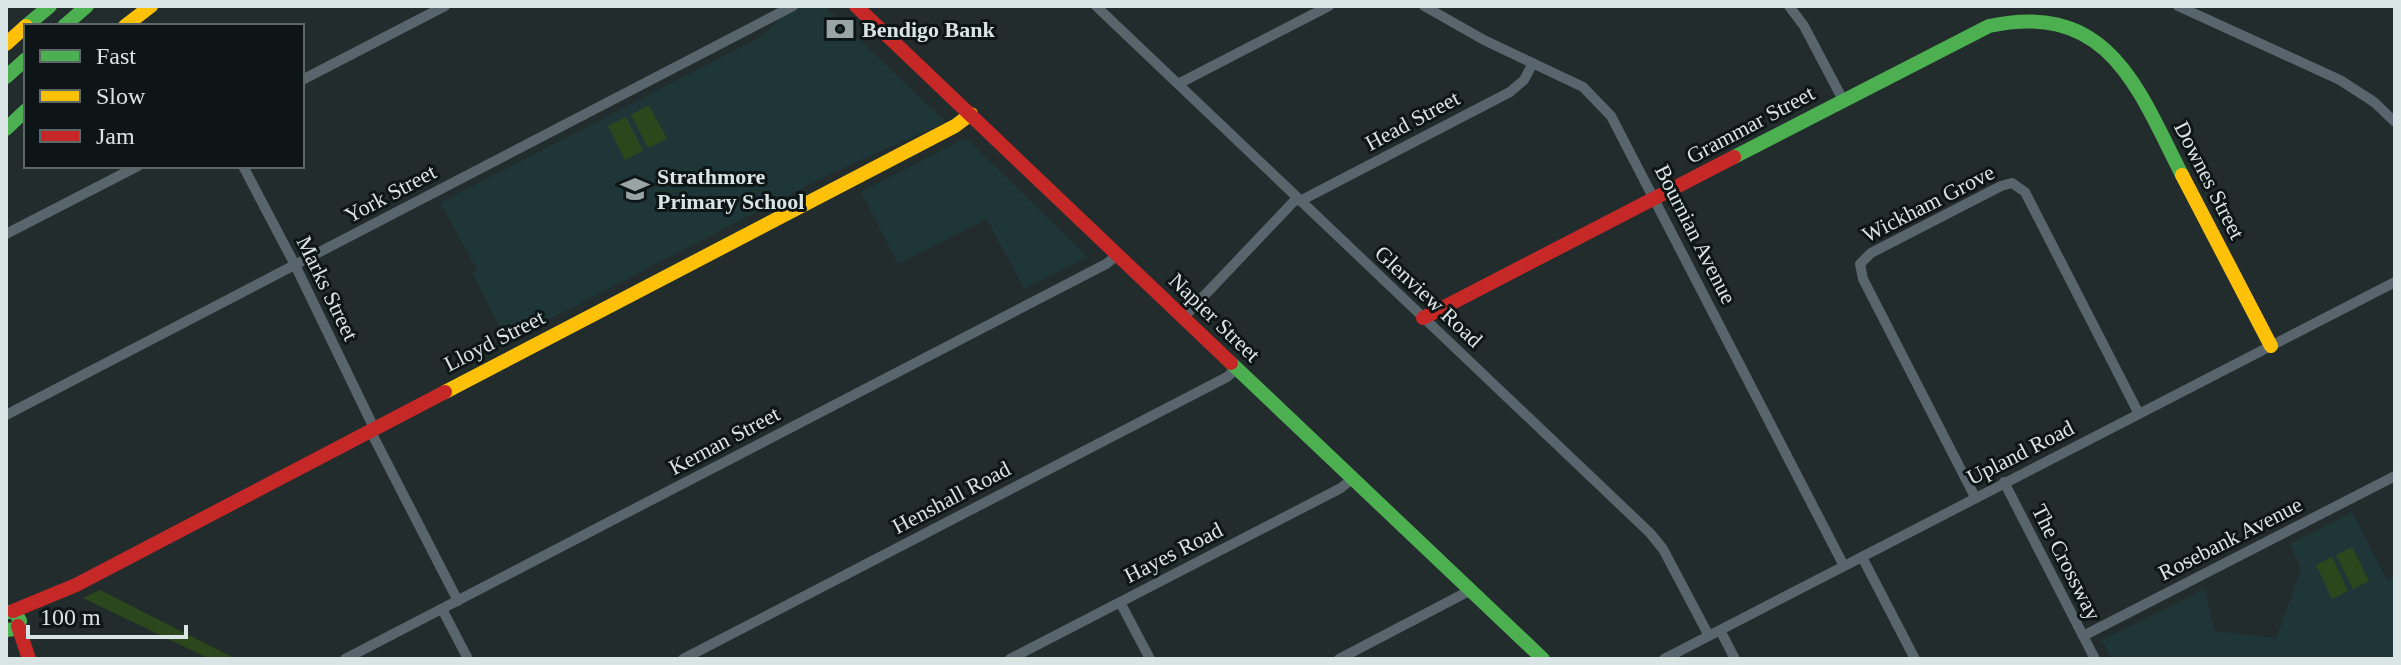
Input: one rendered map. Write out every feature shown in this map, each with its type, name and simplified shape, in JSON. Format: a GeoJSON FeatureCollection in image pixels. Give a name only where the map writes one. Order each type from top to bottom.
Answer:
{"type":"FeatureCollection","features":[{"type":"Feature","properties":{"kind":"main road"},"geometry":{"type":"LineString","coordinates":[[28,24],[50,6]]}},
{"type":"Feature","properties":{"kind":"main road"},"geometry":{"type":"LineString","coordinates":[[66,24],[87,6]]}},
{"type":"Feature","properties":{"kind":"main road"},"geometry":{"type":"LineString","coordinates":[[128,24],[151,6]]}},
{"type":"Feature","properties":{"kind":"main road","name":"Napier Street"},"geometry":{"type":"LineString","coordinates":[[856,6],[1543,659]]}},
{"type":"Feature","properties":{"kind":"main road","name":"Grammar Street"},"geometry":{"type":"LineString","coordinates":[[1423,318],[1989,26],[2018,16],[2037,14],[2063,18],[2090,29],[2104,39]]}},
{"type":"Feature","properties":{"kind":"main road"},"geometry":{"type":"LineString","coordinates":[[6,44],[24,28]]}},
{"type":"Feature","properties":{"kind":"main road","name":"Downes Street"},"geometry":{"type":"LineString","coordinates":[[2104,39],[2139,90],[2271,346]]}},
{"type":"Feature","properties":{"kind":"main road"},"geometry":{"type":"LineString","coordinates":[[6,77],[24,61]]}},
{"type":"Feature","properties":{"kind":"main road"},"geometry":{"type":"LineString","coordinates":[[6,129],[24,112]]}},
{"type":"Feature","properties":{"kind":"main road","name":"Lloyd Street"},"geometry":{"type":"LineString","coordinates":[[11,618],[914,148],[971,114]]}},
{"type":"Feature","properties":{"kind":"main road"},"geometry":{"type":"LineString","coordinates":[[11,618],[27,655]]}},
{"type":"Feature","properties":{"kind":"street"},"geometry":{"type":"LineString","coordinates":[[304,79],[445,6]]}},
{"type":"Feature","properties":{"kind":"street","name":"York Street"},"geometry":{"type":"LineString","coordinates":[[6,415],[793,6]]}},
{"type":"Feature","properties":{"kind":"street","name":"Glenview Road"},"geometry":{"type":"LineString","coordinates":[[1096,6],[1657,541],[1709,636]]}},
{"type":"Feature","properties":{"kind":"street"},"geometry":{"type":"LineString","coordinates":[[1178,84],[1329,6]]}},
{"type":"Feature","properties":{"kind":"street","name":"Bournian Avenue"},"geometry":{"type":"LineString","coordinates":[[1424,6],[1583,87],[1603,105],[1623,136],[1844,566]]}},
{"type":"Feature","properties":{"kind":"street"},"geometry":{"type":"LineString","coordinates":[[1789,6],[1804,26],[1843,100]]}},
{"type":"Feature","properties":{"kind":"street"},"geometry":{"type":"LineString","coordinates":[[2178,6],[2340,80],[2374,102],[2395,122]]}},
{"type":"Feature","properties":{"kind":"street","name":"Head Street"},"geometry":{"type":"LineString","coordinates":[[1184,317],[1298,200],[1510,92],[1524,80],[1533,63]]}},
{"type":"Feature","properties":{"kind":"street"},"geometry":{"type":"LineString","coordinates":[[6,234],[134,168]]}},
{"type":"Feature","properties":{"kind":"street","name":"Marks Street"},"geometry":{"type":"LineString","coordinates":[[244,168],[295,265],[458,601]]}},
{"type":"Feature","properties":{"kind":"street","name":"Wickham Grove"},"geometry":{"type":"LineString","coordinates":[[1975,497],[1863,279],[1860,264],[1871,253],[2001,186],[2012,183],[2025,192],[2139,414]]}},
{"type":"Feature","properties":{"kind":"street","name":"Kernan Street"},"geometry":{"type":"LineString","coordinates":[[345,659],[1106,264],[1119,254]]}},
{"type":"Feature","properties":{"kind":"street","name":"Upland Road"},"geometry":{"type":"LineString","coordinates":[[1664,659],[2395,282]]}},
{"type":"Feature","properties":{"kind":"street","name":"Henshall Road"},"geometry":{"type":"LineString","coordinates":[[683,659],[1227,377],[1236,369]]}},
{"type":"Feature","properties":{"kind":"street","name":"Rosebank Avenue"},"geometry":{"type":"LineString","coordinates":[[2083,636],[2395,476]]}},
{"type":"Feature","properties":{"kind":"street","name":"Hayes Road"},"geometry":{"type":"LineString","coordinates":[[1010,659],[1341,488],[1352,479]]}},
{"type":"Feature","properties":{"kind":"street","name":"The Crossway"},"geometry":{"type":"LineString","coordinates":[[2004,482],[2095,659]]}},
{"type":"Feature","properties":{"kind":"street"},"geometry":{"type":"LineString","coordinates":[[1862,557],[1915,659]]}},
{"type":"Feature","properties":{"kind":"street"},"geometry":{"type":"LineString","coordinates":[[1339,659],[1469,591]]}},
{"type":"Feature","properties":{"kind":"street"},"geometry":{"type":"LineString","coordinates":[[1120,602],[1150,659]]}},
{"type":"Feature","properties":{"kind":"street"},"geometry":{"type":"LineString","coordinates":[[442,609],[468,659]]}},
{"type":"Feature","properties":{"kind":"street"},"geometry":{"type":"LineString","coordinates":[[1720,630],[1735,659]]}},
{"type":"Feature","properties":{"kind":"shaded area","name":"Strathmore Primary School"},"geometry":{"type":"Polygon","coordinates":[[[793,6],[824,6],[946,122],[830,174],[507,341],[472,273],[477,270],[440,203],[762,36],[793,6]]]}},
{"type":"Feature","properties":{"kind":"shaded area"},"geometry":{"type":"Polygon","coordinates":[[[966,138],[1088,257],[1024,289],[987,219],[898,264],[861,192],[966,138]]]}},
{"type":"Feature","properties":{"kind":"shaded area"},"geometry":{"type":"Polygon","coordinates":[[[2352,512],[2387,580],[2395,576],[2395,659],[2112,659],[2102,640],[2205,589],[2214,631],[2276,638],[2301,569],[2290,544],[2352,512]]]}},
{"type":"Feature","properties":{"kind":"green space"},"geometry":{"type":"Polygon","coordinates":[[[649,105],[667,139],[648,148],[631,115],[649,105]]]}},
{"type":"Feature","properties":{"kind":"green space"},"geometry":{"type":"Polygon","coordinates":[[[626,117],[643,151],[625,160],[608,126],[626,117]]]}},
{"type":"Feature","properties":{"kind":"green space"},"geometry":{"type":"Polygon","coordinates":[[[2352,547],[2369,581],[2353,589],[2336,555],[2352,547]]]}},
{"type":"Feature","properties":{"kind":"green space"},"geometry":{"type":"Polygon","coordinates":[[[2332,557],[2348,591],[2332,599],[2316,565],[2332,557]]]}},
{"type":"Feature","properties":{"kind":"green space"},"geometry":{"type":"Polygon","coordinates":[[[100,590],[236,659],[210,659],[83,598],[100,590]]]}},
{"type":"Feature","properties":{"kind":"traffic: fast"},"geometry":{"type":"LineString","coordinates":[[28,24],[50,6]]}},
{"type":"Feature","properties":{"kind":"traffic: fast"},"geometry":{"type":"LineString","coordinates":[[66,24],[87,6]]}},
{"type":"Feature","properties":{"kind":"traffic: fast"},"geometry":{"type":"LineString","coordinates":[[1734,157],[1989,26],[2030,21],[2064,26],[2091,39],[2114,58],[2150,112],[2182,175]]}},
{"type":"Feature","properties":{"kind":"traffic: fast"},"geometry":{"type":"LineString","coordinates":[[6,77],[24,61]]}},
{"type":"Feature","properties":{"kind":"traffic: fast"},"geometry":{"type":"LineString","coordinates":[[6,129],[24,112]]}},
{"type":"Feature","properties":{"kind":"traffic: fast"},"geometry":{"type":"LineString","coordinates":[[1231,363],[1543,659]]}},
{"type":"Feature","properties":{"kind":"traffic: fast"},"geometry":{"type":"LineString","coordinates":[[6,612],[15,612],[20,621],[16,629],[6,630]]}},
{"type":"Feature","properties":{"kind":"traffic: slow"},"geometry":{"type":"LineString","coordinates":[[128,24],[151,6]]}},
{"type":"Feature","properties":{"kind":"traffic: slow"},"geometry":{"type":"LineString","coordinates":[[6,44],[24,28]]}},
{"type":"Feature","properties":{"kind":"traffic: slow"},"geometry":{"type":"LineString","coordinates":[[445,392],[955,126],[971,114]]}},
{"type":"Feature","properties":{"kind":"traffic: slow"},"geometry":{"type":"LineString","coordinates":[[2182,175],[2271,346]]}},
{"type":"Feature","properties":{"kind":"traffic: jam"},"geometry":{"type":"LineString","coordinates":[[856,6],[1231,363]]}},
{"type":"Feature","properties":{"kind":"traffic: jam"},"geometry":{"type":"LineString","coordinates":[[1423,318],[1734,157]]}},
{"type":"Feature","properties":{"kind":"traffic: jam"},"geometry":{"type":"LineString","coordinates":[[13,611],[76,585],[445,392]]}},
{"type":"Feature","properties":{"kind":"traffic: jam"},"geometry":{"type":"LineString","coordinates":[[18,626],[29,659]]}},
{"type":"Feature","properties":{"kind":"place","name":"Bendigo Bank"},"geometry":{"type":"Point","coordinates":[840,29]}},
{"type":"Feature","properties":{"kind":"place","name":"Strathmore Primary School"},"geometry":{"type":"Point","coordinates":[635,189]}}]}
